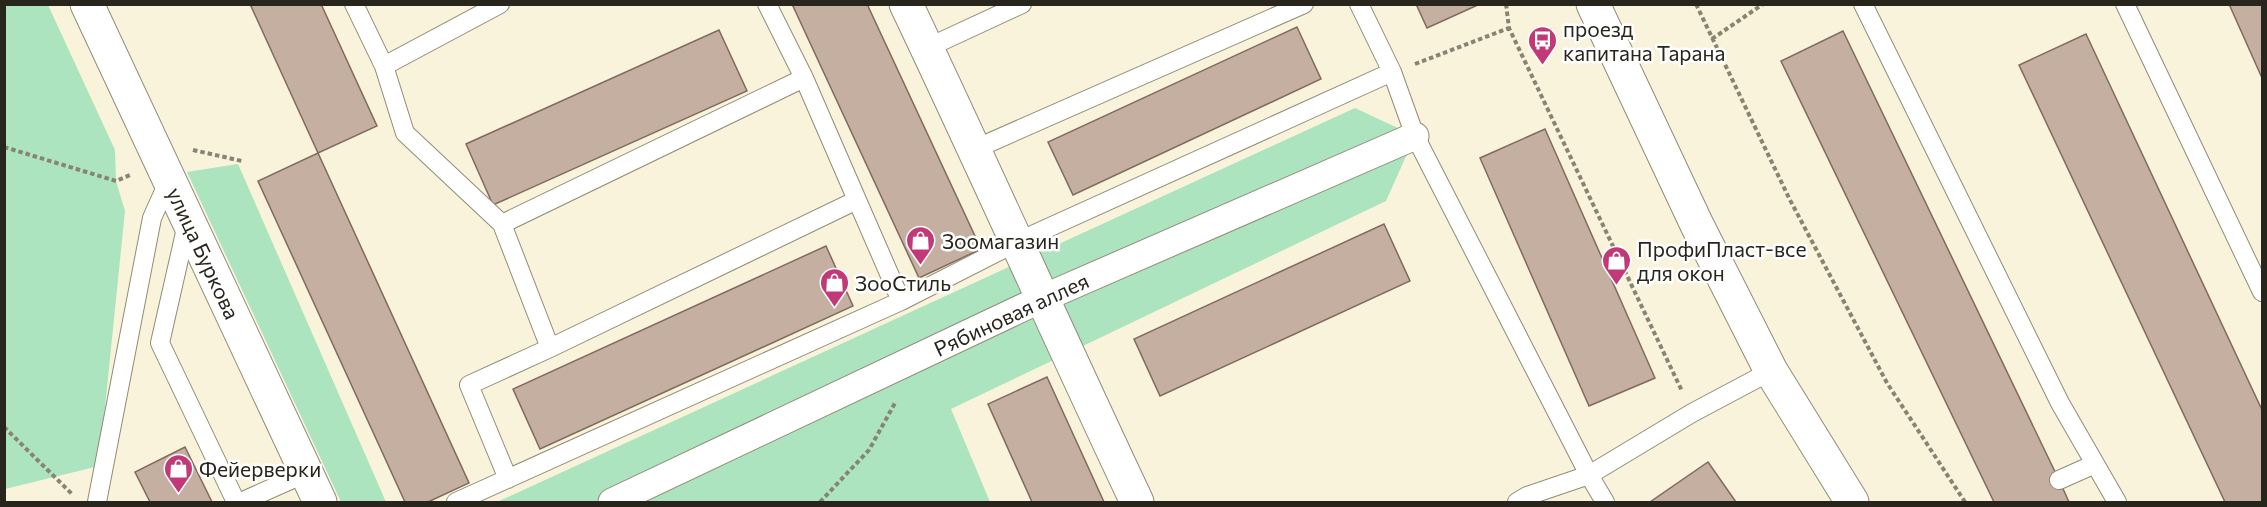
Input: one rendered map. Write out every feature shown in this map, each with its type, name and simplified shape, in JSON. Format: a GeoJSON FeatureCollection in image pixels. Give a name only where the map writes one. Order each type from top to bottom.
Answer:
{"type":"FeatureCollection","features":[{"type":"Feature","properties":{"kind":"street","name":"улица Буркова"},"geometry":{"type":"LineString","coordinates":[[87,4],[320,502]]}},
{"type":"Feature","properties":{"kind":"street"},"geometry":{"type":"LineString","coordinates":[[906,4],[1137,502]]}},
{"type":"Feature","properties":{"kind":"street"},"geometry":{"type":"LineString","coordinates":[[1593,4],[1697,225],[1771,370],[1852,502]]}},
{"type":"Feature","properties":{"kind":"street","name":"Рябиновая аллея"},"geometry":{"type":"LineString","coordinates":[[612,502],[1041,299],[1415,136]]}},
{"type":"Feature","properties":{"kind":"lane"},"geometry":{"type":"LineString","coordinates":[[354,4],[384,66],[405,133],[502,224],[550,348]]}},
{"type":"Feature","properties":{"kind":"lane"},"geometry":{"type":"LineString","coordinates":[[384,66],[500,4]]}},
{"type":"Feature","properties":{"kind":"lane"},"geometry":{"type":"LineString","coordinates":[[767,4],[804,78],[901,302]]}},
{"type":"Feature","properties":{"kind":"lane"},"geometry":{"type":"LineString","coordinates":[[927,48],[1022,4]]}},
{"type":"Feature","properties":{"kind":"lane"},"geometry":{"type":"LineString","coordinates":[[975,149],[1304,4]]}},
{"type":"Feature","properties":{"kind":"lane"},"geometry":{"type":"LineString","coordinates":[[1359,4],[1392,72],[1415,136],[1605,502]]}},
{"type":"Feature","properties":{"kind":"lane"},"geometry":{"type":"LineString","coordinates":[[1863,4],[2060,403],[2117,502]]}},
{"type":"Feature","properties":{"kind":"lane"},"geometry":{"type":"LineString","coordinates":[[2125,4],[2262,292]]}},
{"type":"Feature","properties":{"kind":"lane"},"geometry":{"type":"LineString","coordinates":[[456,502],[901,302],[1017,242],[1392,72]]}},
{"type":"Feature","properties":{"kind":"lane"},"geometry":{"type":"LineString","coordinates":[[502,224],[804,78]]}},
{"type":"Feature","properties":{"kind":"lane"},"geometry":{"type":"LineString","coordinates":[[97,502],[152,218],[169,180]]}},
{"type":"Feature","properties":{"kind":"lane"},"geometry":{"type":"LineString","coordinates":[[508,478],[469,385],[857,200]]}},
{"type":"Feature","properties":{"kind":"lane"},"geometry":{"type":"LineString","coordinates":[[188,219],[160,343],[236,502]]}},
{"type":"Feature","properties":{"kind":"lane"},"geometry":{"type":"LineString","coordinates":[[1517,502],[1527,496],[1589,475],[1692,413],[1771,370]]}},
{"type":"Feature","properties":{"kind":"lane"},"geometry":{"type":"LineString","coordinates":[[2059,480],[2095,464]]}},
{"type":"Feature","properties":{"kind":"lane"},"geometry":{"type":"LineString","coordinates":[[241,502],[306,473]]}},
{"type":"Feature","properties":{"kind":"path"},"geometry":{"type":"LineString","coordinates":[[1506,4],[1509,28],[1692,413]]}},
{"type":"Feature","properties":{"kind":"path"},"geometry":{"type":"LineString","coordinates":[[1696,4],[1789,198],[1887,383],[1965,502]]}},
{"type":"Feature","properties":{"kind":"path"},"geometry":{"type":"LineString","coordinates":[[1712,39],[1763,4]]}},
{"type":"Feature","properties":{"kind":"path"},"geometry":{"type":"LineString","coordinates":[[1392,72],[1509,28]]}},
{"type":"Feature","properties":{"kind":"path"},"geometry":{"type":"LineString","coordinates":[[4,147],[116,181],[135,173]]}},
{"type":"Feature","properties":{"kind":"path"},"geometry":{"type":"LineString","coordinates":[[192,150],[242,161]]}},
{"type":"Feature","properties":{"kind":"path"},"geometry":{"type":"LineString","coordinates":[[820,502],[869,450],[896,402]]}},
{"type":"Feature","properties":{"kind":"path"},"geometry":{"type":"LineString","coordinates":[[4,427],[72,494]]}},
{"type":"Feature","properties":{"kind":"green space"},"geometry":{"type":"Polygon","coordinates":[[[4,5],[48,5],[115,150],[116,181],[125,211],[99,466],[5,489],[4,5]]]}},
{"type":"Feature","properties":{"kind":"green space"},"geometry":{"type":"Polygon","coordinates":[[[1355,108],[1415,136],[1386,201],[951,409],[990,502],[497,502],[1355,108]]]}},
{"type":"Feature","properties":{"kind":"green space"},"geometry":{"type":"Polygon","coordinates":[[[238,164],[386,502],[341,502],[187,172],[238,164]]]}},
{"type":"Feature","properties":{"kind":"building"},"geometry":{"type":"Polygon","coordinates":[[[250,4],[321,4],[377,126],[318,153],[250,4]]]}},
{"type":"Feature","properties":{"kind":"building"},"geometry":{"type":"Polygon","coordinates":[[[792,4],[867,4],[981,249],[919,278],[792,4]]]}},
{"type":"Feature","properties":{"kind":"building"},"geometry":{"type":"Polygon","coordinates":[[[1416,4],[1480,4],[1427,28],[1416,4]]]}},
{"type":"Feature","properties":{"kind":"building"},"geometry":{"type":"Polygon","coordinates":[[[2229,4],[2262,4],[2262,78],[2229,4]]]}},
{"type":"Feature","properties":{"kind":"building"},"geometry":{"type":"Polygon","coordinates":[[[1297,27],[1321,79],[1073,195],[1048,142],[1297,27]]]}},
{"type":"Feature","properties":{"kind":"building"},"geometry":{"type":"Polygon","coordinates":[[[719,30],[747,91],[493,205],[466,144],[719,30]]]}},
{"type":"Feature","properties":{"kind":"building"},"geometry":{"type":"Polygon","coordinates":[[[1843,31],[2069,502],[1994,502],[1781,61],[1843,31]]]}},
{"type":"Feature","properties":{"kind":"building"},"geometry":{"type":"Polygon","coordinates":[[[2086,34],[2262,410],[2262,502],[2225,502],[2019,65],[2086,34]]]}},
{"type":"Feature","properties":{"kind":"building"},"geometry":{"type":"Polygon","coordinates":[[[1545,129],[1655,378],[1589,406],[1480,158],[1545,129]]]}},
{"type":"Feature","properties":{"kind":"building"},"geometry":{"type":"Polygon","coordinates":[[[318,153],[469,483],[428,502],[405,502],[258,181],[318,153]]]}},
{"type":"Feature","properties":{"kind":"building"},"geometry":{"type":"Polygon","coordinates":[[[1384,224],[1410,281],[1160,396],[1134,339],[1384,224]]]}},
{"type":"Feature","properties":{"kind":"building"},"geometry":{"type":"Polygon","coordinates":[[[826,246],[853,306],[540,449],[513,389],[826,246]]]}},
{"type":"Feature","properties":{"kind":"building"},"geometry":{"type":"Polygon","coordinates":[[[1047,377],[1104,502],[1032,502],[988,404],[1047,377]]]}},
{"type":"Feature","properties":{"kind":"building"},"geometry":{"type":"Polygon","coordinates":[[[185,447],[212,502],[150,502],[135,472],[185,447]]]}},
{"type":"Feature","properties":{"kind":"building"},"geometry":{"type":"Polygon","coordinates":[[[1708,462],[1736,502],[1650,502],[1708,462]]]}},
{"type":"Feature","properties":{"kind":"place","name":"проезд капитана Тарана"},"geometry":{"type":"Point","coordinates":[1542,66]}},
{"type":"Feature","properties":{"kind":"place","name":"Зоомагазин"},"geometry":{"type":"Point","coordinates":[921,266]}},
{"type":"Feature","properties":{"kind":"place","name":"ПрофиПласт-все для окон"},"geometry":{"type":"Point","coordinates":[1616,286]}},
{"type":"Feature","properties":{"kind":"place","name":"ЗооСтиль"},"geometry":{"type":"Point","coordinates":[834,308]}},
{"type":"Feature","properties":{"kind":"place","name":"Фейерверки"},"geometry":{"type":"Point","coordinates":[178,494]}}]}
